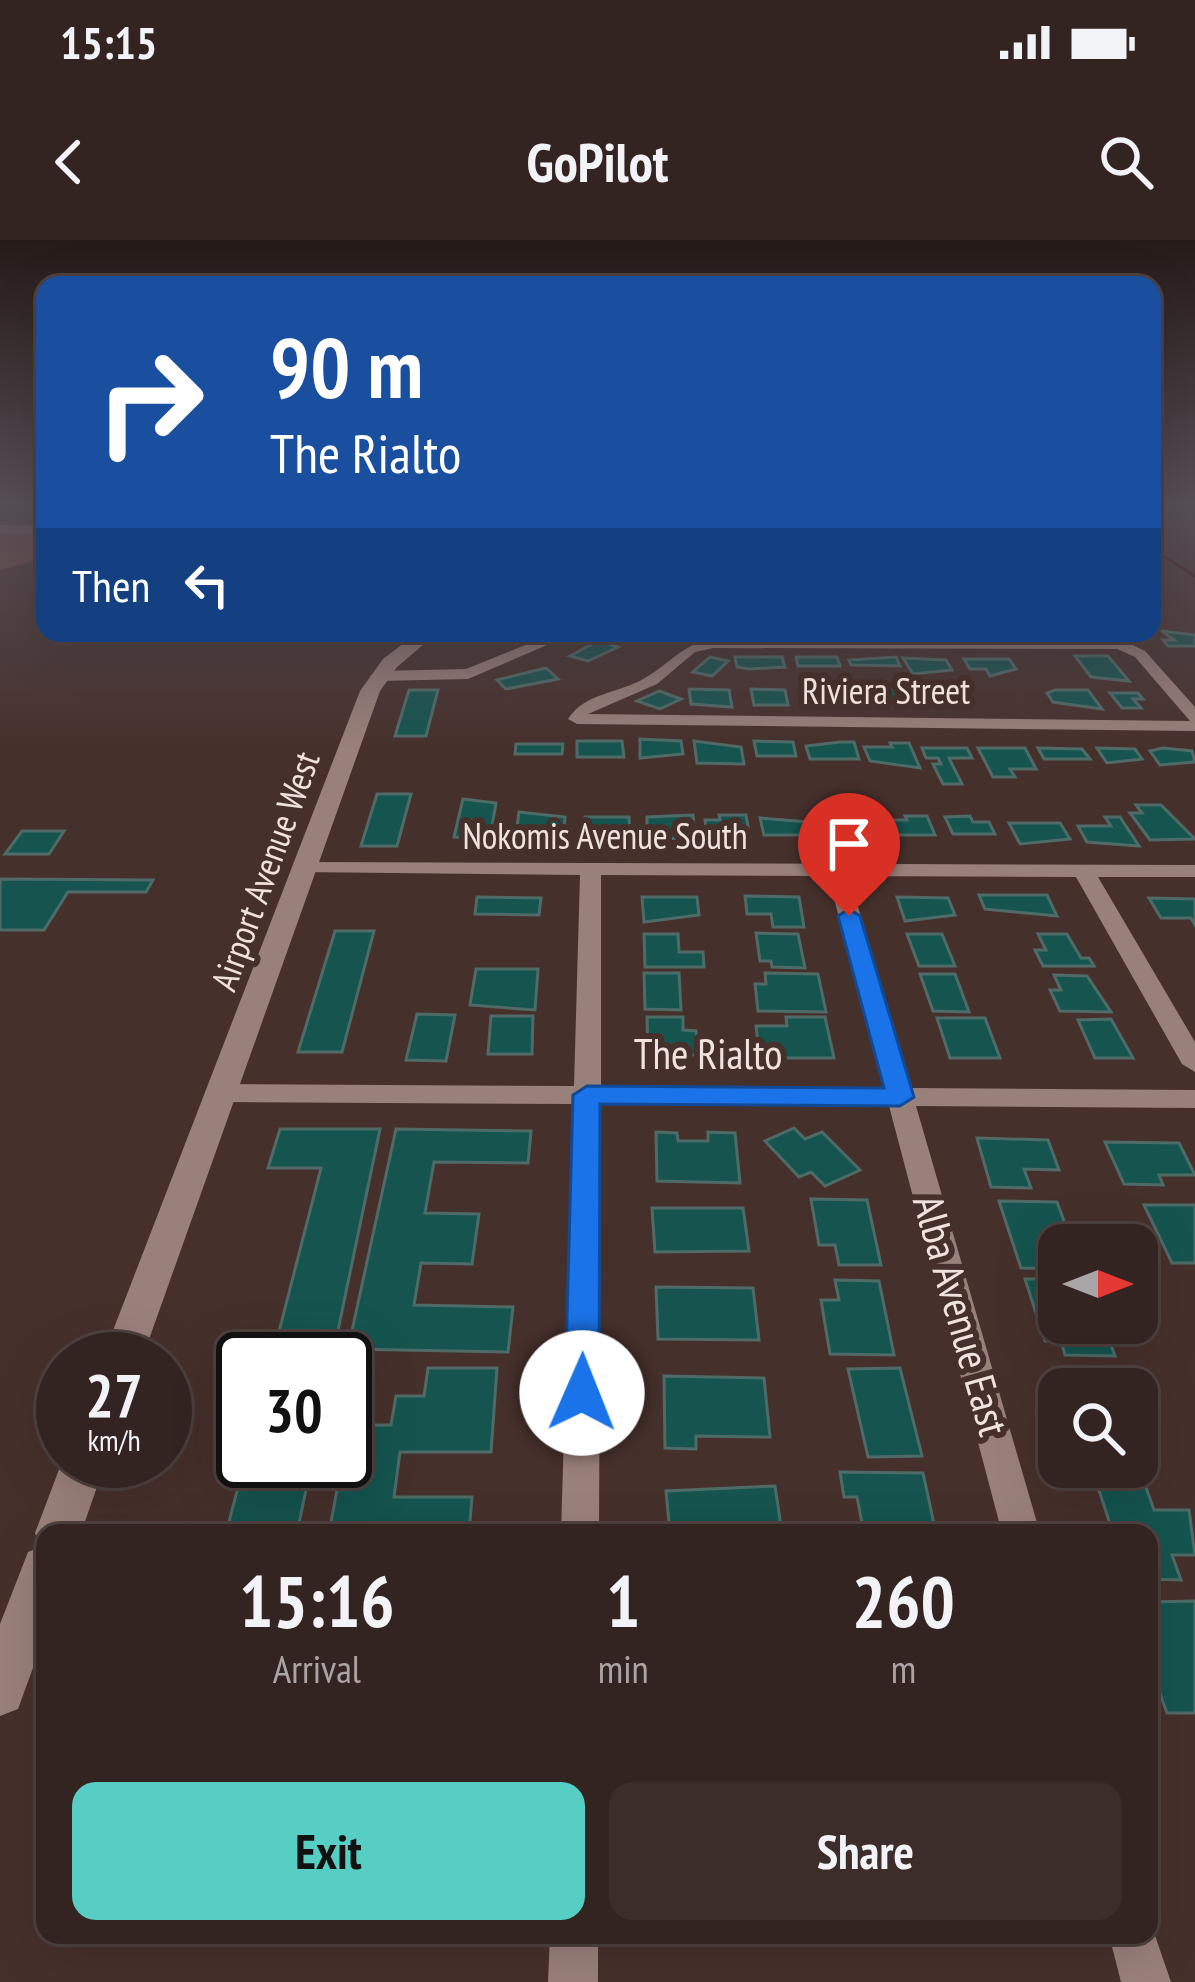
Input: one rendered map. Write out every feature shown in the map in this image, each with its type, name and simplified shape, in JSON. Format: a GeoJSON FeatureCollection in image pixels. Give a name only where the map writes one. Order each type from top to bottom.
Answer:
{"type":"FeatureCollection","features":[{"type":"Feature","properties":{"kind":"street"},"geometry":{"type":"LineString","coordinates":[[378,676],[418,642]]}},
{"type":"Feature","properties":{"kind":"street"},"geometry":{"type":"LineString","coordinates":[[378,676],[468,674],[546,642]]}},
{"type":"Feature","properties":{"kind":"street"},"geometry":{"type":"LineString","coordinates":[[1118,642],[1140,654],[1195,717]]}},
{"type":"Feature","properties":{"kind":"street","name":"Riviera Street"},"geometry":{"type":"LineString","coordinates":[[1123,644],[712,643],[691,649],[651,681],[583,710],[578,720],[1195,726]]}},
{"type":"Feature","properties":{"kind":"street","name":"Airport Avenue West"},"geometry":{"type":"LineString","coordinates":[[132,1332],[378,676]]}},
{"type":"Feature","properties":{"kind":"street","name":"Nokomis Avenue South"},"geometry":{"type":"LineString","coordinates":[[304,868],[1195,871]]}},
{"type":"Feature","properties":{"kind":"street"},"geometry":{"type":"LineString","coordinates":[[580,1524],[591,868]]}},
{"type":"Feature","properties":{"kind":"street","name":"Alba Avenue East"},"geometry":{"type":"LineString","coordinates":[[837,870],[1019,1524]]}},
{"type":"Feature","properties":{"kind":"street"},"geometry":{"type":"LineString","coordinates":[[1083,871],[1195,1064]]}},
{"type":"Feature","properties":{"kind":"street","name":"The Rialto"},"geometry":{"type":"LineString","coordinates":[[221,1093],[1195,1099]]}},
{"type":"Feature","properties":{"kind":"street"},"geometry":{"type":"LineString","coordinates":[[61,1524],[74,1488]]}},
{"type":"Feature","properties":{"kind":"street"},"geometry":{"type":"LineString","coordinates":[[0,1691],[36,1593]]}},
{"type":"Feature","properties":{"kind":"street"},"geometry":{"type":"LineString","coordinates":[[573,1982],[574,1944]]}},
{"type":"Feature","properties":{"kind":"street"},"geometry":{"type":"LineString","coordinates":[[1135,1944],[1146,1982]]}},
{"type":"Feature","properties":{"kind":"building"},"geometry":{"type":"Polygon","coordinates":[[[1162,631],[1195,635],[1195,646],[1168,646],[1163,640],[1174,640],[1162,631]]]}},
{"type":"Feature","properties":{"kind":"building"},"geometry":{"type":"Polygon","coordinates":[[[596,642],[618,647],[588,661],[570,656],[596,642]]]}},
{"type":"Feature","properties":{"kind":"building"},"geometry":{"type":"Polygon","coordinates":[[[1075,656],[1108,656],[1129,681],[1091,677],[1075,656]]]}},
{"type":"Feature","properties":{"kind":"building"},"geometry":{"type":"Polygon","coordinates":[[[710,657],[728,661],[712,676],[693,672],[710,657]]]}},
{"type":"Feature","properties":{"kind":"building"},"geometry":{"type":"Polygon","coordinates":[[[735,657],[782,657],[785,667],[737,667],[735,657]]]}},
{"type":"Feature","properties":{"kind":"building"},"geometry":{"type":"Polygon","coordinates":[[[796,657],[837,657],[840,666],[798,666],[796,657]]]}},
{"type":"Feature","properties":{"kind":"building"},"geometry":{"type":"Polygon","coordinates":[[[896,657],[900,666],[851,665],[849,660],[896,657]]]}},
{"type":"Feature","properties":{"kind":"building"},"geometry":{"type":"Polygon","coordinates":[[[903,658],[946,660],[952,670],[913,674],[903,658]]]}},
{"type":"Feature","properties":{"kind":"building"},"geometry":{"type":"Polygon","coordinates":[[[964,659],[1009,659],[1016,669],[990,676],[986,669],[970,669],[964,659]]]}},
{"type":"Feature","properties":{"kind":"building"},"geometry":{"type":"Polygon","coordinates":[[[546,668],[558,679],[506,689],[497,680],[546,668]]]}},
{"type":"Feature","properties":{"kind":"building"},"geometry":{"type":"Polygon","coordinates":[[[689,689],[729,690],[732,707],[691,704],[689,689]]]}},
{"type":"Feature","properties":{"kind":"building"},"geometry":{"type":"Polygon","coordinates":[[[751,689],[785,690],[788,705],[754,705],[751,689]]]}},
{"type":"Feature","properties":{"kind":"building"},"geometry":{"type":"Polygon","coordinates":[[[868,689],[909,689],[916,706],[874,705],[868,689]]]}},
{"type":"Feature","properties":{"kind":"building"},"geometry":{"type":"Polygon","coordinates":[[[409,690],[438,690],[426,736],[395,736],[409,690]]]}},
{"type":"Feature","properties":{"kind":"building"},"geometry":{"type":"Polygon","coordinates":[[[1088,690],[1102,709],[1053,702],[1047,693],[1088,690]]]}},
{"type":"Feature","properties":{"kind":"building"},"geometry":{"type":"Polygon","coordinates":[[[659,691],[681,699],[660,709],[637,701],[659,691]]]}},
{"type":"Feature","properties":{"kind":"building"},"geometry":{"type":"Polygon","coordinates":[[[804,693],[845,693],[848,703],[807,705],[804,693]]]}},
{"type":"Feature","properties":{"kind":"building"},"geometry":{"type":"Polygon","coordinates":[[[928,693],[962,693],[969,704],[935,704],[928,693]]]}},
{"type":"Feature","properties":{"kind":"building"},"geometry":{"type":"Polygon","coordinates":[[[1110,693],[1138,693],[1143,699],[1133,699],[1141,708],[1122,708],[1110,693]]]}},
{"type":"Feature","properties":{"kind":"building"},"geometry":{"type":"Polygon","coordinates":[[[640,739],[681,741],[683,754],[640,758],[640,739]]]}},
{"type":"Feature","properties":{"kind":"building"},"geometry":{"type":"Polygon","coordinates":[[[577,741],[622,741],[624,757],[577,757],[577,741]]]}},
{"type":"Feature","properties":{"kind":"building"},"geometry":{"type":"Polygon","coordinates":[[[694,741],[741,747],[744,764],[697,763],[694,741]]]}},
{"type":"Feature","properties":{"kind":"building"},"geometry":{"type":"Polygon","coordinates":[[[754,741],[793,742],[796,756],[757,756],[754,741]]]}},
{"type":"Feature","properties":{"kind":"building"},"geometry":{"type":"Polygon","coordinates":[[[854,742],[859,759],[810,759],[806,746],[854,742]]]}},
{"type":"Feature","properties":{"kind":"building"},"geometry":{"type":"Polygon","coordinates":[[[890,743],[909,743],[920,768],[870,761],[864,747],[892,747],[890,743]]]}},
{"type":"Feature","properties":{"kind":"building"},"geometry":{"type":"Polygon","coordinates":[[[516,744],[563,744],[562,754],[515,754],[516,744]]]}},
{"type":"Feature","properties":{"kind":"building"},"geometry":{"type":"Polygon","coordinates":[[[922,748],[967,748],[972,758],[949,758],[962,784],[943,784],[933,764],[941,764],[938,758],[926,758],[922,748]]]}},
{"type":"Feature","properties":{"kind":"building"},"geometry":{"type":"Polygon","coordinates":[[[978,748],[1025,748],[1036,769],[1010,769],[1015,777],[993,777],[978,748]]]}},
{"type":"Feature","properties":{"kind":"building"},"geometry":{"type":"Polygon","coordinates":[[[1038,748],[1082,749],[1090,759],[1044,759],[1038,748]]]}},
{"type":"Feature","properties":{"kind":"building"},"geometry":{"type":"Polygon","coordinates":[[[1097,748],[1135,749],[1142,759],[1107,763],[1097,748]]]}},
{"type":"Feature","properties":{"kind":"building"},"geometry":{"type":"Polygon","coordinates":[[[1150,751],[1192,751],[1195,762],[1160,765],[1150,751]]]}},
{"type":"Feature","properties":{"kind":"building"},"geometry":{"type":"Polygon","coordinates":[[[377,794],[411,794],[397,846],[361,846],[377,794]]]}},
{"type":"Feature","properties":{"kind":"building"},"geometry":{"type":"Polygon","coordinates":[[[463,799],[496,803],[490,838],[454,837],[463,799]]]}},
{"type":"Feature","properties":{"kind":"building"},"geometry":{"type":"Polygon","coordinates":[[[1136,805],[1161,805],[1195,839],[1150,840],[1130,813],[1142,813],[1136,805]]]}},
{"type":"Feature","properties":{"kind":"building"},"geometry":{"type":"Polygon","coordinates":[[[519,812],[565,817],[564,832],[542,832],[541,842],[515,842],[519,812]]]}},
{"type":"Feature","properties":{"kind":"building"},"geometry":{"type":"Polygon","coordinates":[[[822,812],[868,813],[877,840],[827,833],[822,812]]]}},
{"type":"Feature","properties":{"kind":"building"},"geometry":{"type":"Polygon","coordinates":[[[693,815],[695,839],[647,838],[647,817],[693,815]]]}},
{"type":"Feature","properties":{"kind":"building"},"geometry":{"type":"Polygon","coordinates":[[[719,815],[746,815],[750,837],[708,841],[705,820],[720,820],[719,815]]]}},
{"type":"Feature","properties":{"kind":"building"},"geometry":{"type":"Polygon","coordinates":[[[905,816],[927,816],[935,835],[891,835],[886,820],[907,820],[905,816]]]}},
{"type":"Feature","properties":{"kind":"building"},"geometry":{"type":"Polygon","coordinates":[[[970,816],[973,822],[989,822],[995,834],[953,834],[945,817],[970,816]]]}},
{"type":"Feature","properties":{"kind":"building"},"geometry":{"type":"Polygon","coordinates":[[[585,817],[629,817],[630,835],[586,843],[585,817]]]}},
{"type":"Feature","properties":{"kind":"building"},"geometry":{"type":"Polygon","coordinates":[[[1105,817],[1120,817],[1139,846],[1087,842],[1078,826],[1111,826],[1105,817]]]}},
{"type":"Feature","properties":{"kind":"building"},"geometry":{"type":"Polygon","coordinates":[[[760,818],[808,822],[812,835],[764,835],[760,818]]]}},
{"type":"Feature","properties":{"kind":"building"},"geometry":{"type":"Polygon","coordinates":[[[1009,823],[1060,823],[1070,839],[1020,844],[1009,823]]]}},
{"type":"Feature","properties":{"kind":"building"},"geometry":{"type":"Polygon","coordinates":[[[22,831],[64,831],[49,854],[5,854],[22,831]]]}},
{"type":"Feature","properties":{"kind":"building"},"geometry":{"type":"Polygon","coordinates":[[[0,879],[153,880],[146,892],[68,892],[44,930],[0,930],[0,879]]]}},
{"type":"Feature","properties":{"kind":"building"},"geometry":{"type":"Polygon","coordinates":[[[979,895],[1047,895],[1057,916],[985,909],[979,895]]]}},
{"type":"Feature","properties":{"kind":"building"},"geometry":{"type":"Polygon","coordinates":[[[745,896],[799,897],[804,927],[773,927],[771,914],[747,914],[745,896]]]}},
{"type":"Feature","properties":{"kind":"building"},"geometry":{"type":"Polygon","coordinates":[[[477,897],[541,898],[539,915],[475,914],[477,897]]]}},
{"type":"Feature","properties":{"kind":"building"},"geometry":{"type":"Polygon","coordinates":[[[642,897],[697,897],[699,915],[644,922],[642,897]]]}},
{"type":"Feature","properties":{"kind":"building"},"geometry":{"type":"Polygon","coordinates":[[[897,897],[948,898],[955,915],[905,921],[897,897]]]}},
{"type":"Feature","properties":{"kind":"building"},"geometry":{"type":"Polygon","coordinates":[[[1149,898],[1195,899],[1195,925],[1191,918],[1161,918],[1149,898]]]}},
{"type":"Feature","properties":{"kind":"building"},"geometry":{"type":"Polygon","coordinates":[[[335,931],[374,931],[342,1052],[298,1052],[335,931]]]}},
{"type":"Feature","properties":{"kind":"building"},"geometry":{"type":"Polygon","coordinates":[[[756,933],[798,934],[805,968],[772,967],[771,961],[760,961],[756,933]]]}},
{"type":"Feature","properties":{"kind":"building"},"geometry":{"type":"Polygon","coordinates":[[[644,934],[678,934],[679,952],[703,952],[704,967],[645,967],[644,934]]]}},
{"type":"Feature","properties":{"kind":"building"},"geometry":{"type":"Polygon","coordinates":[[[907,934],[942,934],[955,966],[919,966],[907,934]]]}},
{"type":"Feature","properties":{"kind":"building"},"geometry":{"type":"Polygon","coordinates":[[[1038,934],[1067,934],[1081,958],[1089,958],[1094,966],[1043,966],[1035,950],[1046,950],[1038,934]]]}},
{"type":"Feature","properties":{"kind":"building"},"geometry":{"type":"Polygon","coordinates":[[[476,969],[538,969],[535,1010],[470,1005],[476,969]]]}},
{"type":"Feature","properties":{"kind":"building"},"geometry":{"type":"Polygon","coordinates":[[[644,973],[679,973],[681,1010],[645,1009],[644,973]]]}},
{"type":"Feature","properties":{"kind":"building"},"geometry":{"type":"Polygon","coordinates":[[[765,973],[818,974],[826,1012],[758,1011],[755,984],[766,984],[765,973]]]}},
{"type":"Feature","properties":{"kind":"building"},"geometry":{"type":"Polygon","coordinates":[[[920,974],[955,974],[969,1012],[933,1011],[920,974]]]}},
{"type":"Feature","properties":{"kind":"building"},"geometry":{"type":"Polygon","coordinates":[[[1054,975],[1087,976],[1111,1012],[1060,1011],[1050,990],[1061,990],[1054,975]]]}},
{"type":"Feature","properties":{"kind":"building"},"geometry":{"type":"Polygon","coordinates":[[[417,1014],[455,1015],[446,1061],[406,1060],[417,1014]]]}},
{"type":"Feature","properties":{"kind":"building"},"geometry":{"type":"Polygon","coordinates":[[[491,1016],[533,1016],[532,1054],[488,1054],[491,1016]]]}},
{"type":"Feature","properties":{"kind":"building"},"geometry":{"type":"Polygon","coordinates":[[[647,1017],[683,1017],[683,1030],[696,1031],[698,1055],[648,1055],[647,1017]]]}},
{"type":"Feature","properties":{"kind":"building"},"geometry":{"type":"Polygon","coordinates":[[[786,1017],[825,1017],[834,1058],[760,1058],[756,1026],[787,1026],[786,1017]]]}},
{"type":"Feature","properties":{"kind":"building"},"geometry":{"type":"Polygon","coordinates":[[[937,1018],[985,1018],[1000,1058],[950,1058],[937,1018]]]}},
{"type":"Feature","properties":{"kind":"building"},"geometry":{"type":"Polygon","coordinates":[[[1111,1019],[1133,1058],[1095,1058],[1078,1020],[1111,1019]]]}},
{"type":"Feature","properties":{"kind":"building"},"geometry":{"type":"Polygon","coordinates":[[[794,1128],[805,1139],[822,1132],[860,1170],[825,1186],[811,1172],[799,1177],[765,1141],[794,1128]]]}},
{"type":"Feature","properties":{"kind":"building"},"geometry":{"type":"Polygon","coordinates":[[[280,1129],[380,1129],[338,1332],[279,1332],[321,1168],[268,1168],[280,1129]]]}},
{"type":"Feature","properties":{"kind":"building"},"geometry":{"type":"Polygon","coordinates":[[[396,1129],[531,1131],[528,1163],[434,1162],[425,1213],[479,1214],[472,1264],[421,1263],[414,1305],[513,1307],[508,1352],[372,1349],[372,1332],[352,1332],[396,1129]]]}},
{"type":"Feature","properties":{"kind":"building"},"geometry":{"type":"Polygon","coordinates":[[[656,1132],[677,1133],[678,1141],[708,1141],[708,1132],[735,1133],[740,1183],[657,1181],[656,1132]]]}},
{"type":"Feature","properties":{"kind":"building"},"geometry":{"type":"Polygon","coordinates":[[[977,1138],[1048,1140],[1059,1170],[1024,1169],[1031,1188],[991,1187],[977,1138]]]}},
{"type":"Feature","properties":{"kind":"building"},"geometry":{"type":"Polygon","coordinates":[[[1105,1142],[1179,1143],[1195,1175],[1159,1175],[1163,1185],[1124,1184],[1105,1142]]]}},
{"type":"Feature","properties":{"kind":"building"},"geometry":{"type":"Polygon","coordinates":[[[811,1199],[867,1200],[881,1265],[839,1265],[835,1245],[819,1245],[811,1199]]]}},
{"type":"Feature","properties":{"kind":"building"},"geometry":{"type":"Polygon","coordinates":[[[999,1201],[1057,1202],[1065,1224],[1038,1224],[1038,1268],[1021,1268],[999,1201]]]}},
{"type":"Feature","properties":{"kind":"building"},"geometry":{"type":"Polygon","coordinates":[[[1144,1205],[1195,1205],[1195,1263],[1172,1263],[1158,1224],[1153,1224],[1144,1205]]]}},
{"type":"Feature","properties":{"kind":"building"},"geometry":{"type":"Polygon","coordinates":[[[652,1208],[743,1208],[749,1251],[655,1252],[652,1208]]]}},
{"type":"Feature","properties":{"kind":"building"},"geometry":{"type":"Polygon","coordinates":[[[1025,1279],[1038,1279],[1038,1319],[1025,1279]]]}},
{"type":"Feature","properties":{"kind":"building"},"geometry":{"type":"Polygon","coordinates":[[[835,1280],[879,1281],[894,1355],[830,1354],[821,1300],[839,1300],[835,1280]]]}},
{"type":"Feature","properties":{"kind":"building"},"geometry":{"type":"Polygon","coordinates":[[[656,1287],[753,1288],[759,1340],[658,1339],[656,1287]]]}},
{"type":"Feature","properties":{"kind":"building"},"geometry":{"type":"Polygon","coordinates":[[[1062,1344],[1111,1344],[1115,1356],[1065,1355],[1062,1344]]]}},
{"type":"Feature","properties":{"kind":"building"},"geometry":{"type":"Polygon","coordinates":[[[428,1368],[497,1368],[491,1452],[400,1452],[394,1497],[472,1497],[470,1524],[331,1524],[337,1488],[372,1488],[372,1425],[391,1425],[396,1396],[424,1396],[428,1368]]]}},
{"type":"Feature","properties":{"kind":"building"},"geometry":{"type":"Polygon","coordinates":[[[900,1368],[922,1456],[868,1457],[848,1369],[900,1368]]]}},
{"type":"Feature","properties":{"kind":"building"},"geometry":{"type":"Polygon","coordinates":[[[664,1376],[764,1378],[770,1437],[696,1436],[696,1449],[665,1448],[664,1376]]]}},
{"type":"Feature","properties":{"kind":"building"},"geometry":{"type":"Polygon","coordinates":[[[840,1472],[923,1473],[934,1524],[862,1524],[857,1497],[844,1497],[840,1472]]]}},
{"type":"Feature","properties":{"kind":"building"},"geometry":{"type":"Polygon","coordinates":[[[775,1486],[781,1524],[669,1524],[666,1491],[775,1486]]]}},
{"type":"Feature","properties":{"kind":"building"},"geometry":{"type":"Polygon","coordinates":[[[238,1488],[306,1488],[299,1524],[228,1524],[238,1488]]]}},
{"type":"Feature","properties":{"kind":"building"},"geometry":{"type":"Polygon","coordinates":[[[1098,1488],[1146,1488],[1154,1510],[1189,1510],[1195,1555],[1172,1555],[1181,1580],[1158,1579],[1158,1524],[1110,1524],[1098,1488]]]}},
{"type":"Feature","properties":{"kind":"building"},"geometry":{"type":"Polygon","coordinates":[[[1195,1601],[1195,1713],[1167,1713],[1158,1688],[1158,1602],[1195,1601]]]}},
{"type":"Feature","properties":{"kind":"route"},"geometry":{"type":"LineString","coordinates":[[582,1393],[587,1095],[900,1097],[849,916]]}}]}
